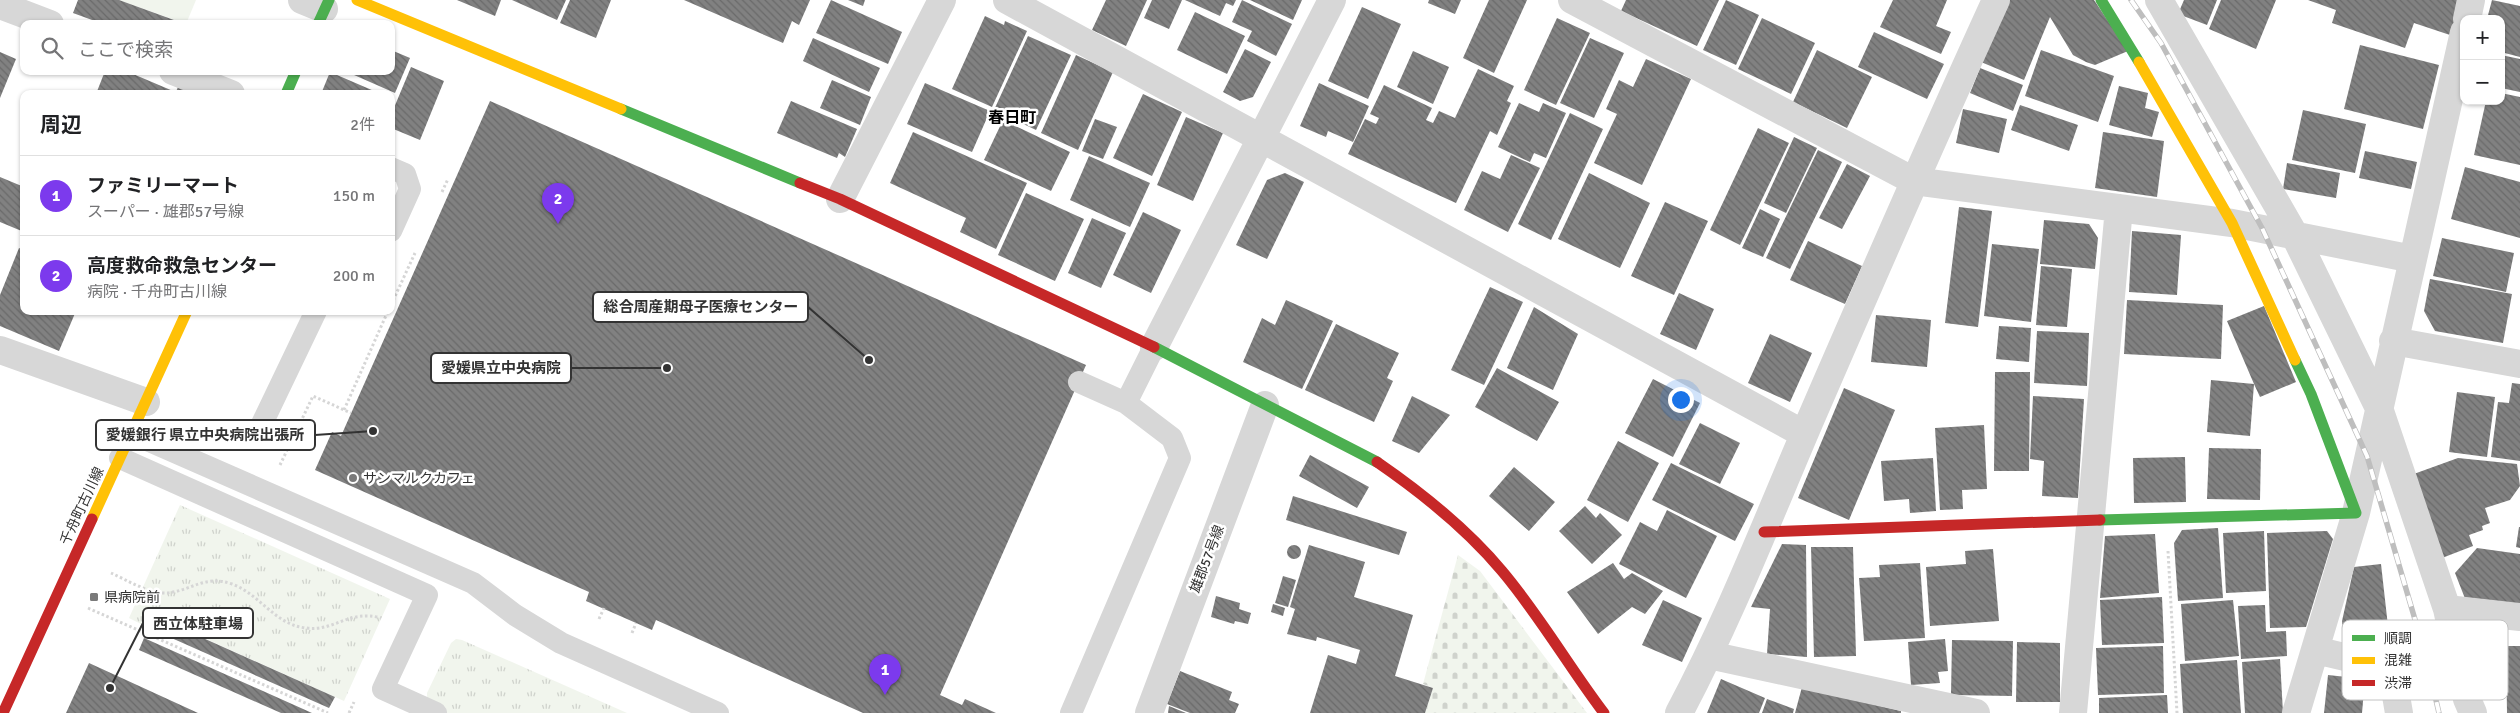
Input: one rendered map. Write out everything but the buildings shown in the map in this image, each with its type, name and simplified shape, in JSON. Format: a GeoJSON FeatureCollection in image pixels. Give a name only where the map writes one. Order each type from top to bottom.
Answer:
{"type":"FeatureCollection","features":[{"type":"Feature","properties":{"kind":"street"},"geometry":{"type":"LineString","coordinates":[[358,0],[840,199],[1154,347],[1366,455],[1392,472],[1462,530],[1502,571],[1604,713]]}},
{"type":"Feature","properties":{"kind":"street"},"geometry":{"type":"LineString","coordinates":[[840,199],[942,0]]}},
{"type":"Feature","properties":{"kind":"street"},"geometry":{"type":"LineString","coordinates":[[1007,0],[1804,434]]}},
{"type":"Feature","properties":{"kind":"street"},"geometry":{"type":"LineString","coordinates":[[1154,347],[1332,0]]}},
{"type":"Feature","properties":{"kind":"street"},"geometry":{"type":"LineString","coordinates":[[1572,0],[1914,181],[2232,223],[2413,259]]}},
{"type":"Feature","properties":{"kind":"street"},"geometry":{"type":"LineString","coordinates":[[1679,713],[1709,655],[1764,532],[1804,434],[1914,181],[1996,0]]}},
{"type":"Feature","properties":{"kind":"street"},"geometry":{"type":"LineString","coordinates":[[2101,0],[2126,39],[2232,223],[2311,394],[2356,513]]}},
{"type":"Feature","properties":{"kind":"street"},"geometry":{"type":"LineString","coordinates":[[2159,0],[2294,234],[2379,408],[2450,620]]}},
{"type":"Feature","properties":{"kind":"street"},"geometry":{"type":"LineString","coordinates":[[2468,15],[2471,0]]}},
{"type":"Feature","properties":{"kind":"street"},"geometry":{"type":"LineString","coordinates":[[0,5],[39,20]]}},
{"type":"Feature","properties":{"kind":"street"},"geometry":{"type":"LineString","coordinates":[[2296,713],[2356,513],[2393,341],[2460,50]]}},
{"type":"Feature","properties":{"kind":"street"},"geometry":{"type":"LineString","coordinates":[[182,75],[221,90]]}},
{"type":"Feature","properties":{"kind":"street"},"geometry":{"type":"LineString","coordinates":[[288,90],[294,75]]}},
{"type":"Feature","properties":{"kind":"street"},"geometry":{"type":"LineString","coordinates":[[2073,713],[2089,520],[2119,208]]}},
{"type":"Feature","properties":{"kind":"street","name":"千舟町古川線"},"geometry":{"type":"LineString","coordinates":[[3,713],[185,315]]}},
{"type":"Feature","properties":{"kind":"street"},"geometry":{"type":"LineString","coordinates":[[2393,341],[2520,364]]}},
{"type":"Feature","properties":{"kind":"street"},"geometry":{"type":"LineString","coordinates":[[0,350],[146,402]]}},
{"type":"Feature","properties":{"kind":"street","name":"雄郡57号線"},"geometry":{"type":"LineString","coordinates":[[1149,713],[1265,405]]}},
{"type":"Feature","properties":{"kind":"street"},"geometry":{"type":"LineString","coordinates":[[1764,532],[2089,520],[2356,513]]}},
{"type":"Feature","properties":{"kind":"street"},"geometry":{"type":"LineString","coordinates":[[2447,609],[2520,617]]}},
{"type":"Feature","properties":{"kind":"street"},"geometry":{"type":"LineString","coordinates":[[2315,650],[2342,656]]}},
{"type":"Feature","properties":{"kind":"street"},"geometry":{"type":"LineString","coordinates":[[1709,655],[1976,713]]}},
{"type":"Feature","properties":{"kind":"street"},"geometry":{"type":"LineString","coordinates":[[2397,700],[2399,713]]}},
{"type":"Feature","properties":{"kind":"street"},"geometry":{"type":"LineString","coordinates":[[2468,700],[2473,713]]}},
{"type":"Feature","properties":{"kind":"lane"},"geometry":{"type":"LineString","coordinates":[[395,170],[405,174],[410,189],[395,222]]}},
{"type":"Feature","properties":{"kind":"lane"},"geometry":{"type":"LineString","coordinates":[[259,430],[314,315]]}},
{"type":"Feature","properties":{"kind":"lane"},"geometry":{"type":"LineString","coordinates":[[1126,403],[1154,347]]}},
{"type":"Feature","properties":{"kind":"lane"},"geometry":{"type":"LineString","coordinates":[[1071,713],[1180,458],[1172,438],[1126,403],[1079,382]]}},
{"type":"Feature","properties":{"kind":"lane"},"geometry":{"type":"LineString","coordinates":[[131,433],[473,583],[515,615],[561,643],[718,713]]}},
{"type":"Feature","properties":{"kind":"lane"},"geometry":{"type":"LineString","coordinates":[[120,458],[427,595],[383,689],[436,713]]}},
{"type":"Feature","properties":{"kind":"path"},"geometry":{"type":"LineString","coordinates":[[344,410],[386,315]]}},
{"type":"Feature","properties":{"kind":"path"},"geometry":{"type":"LineString","coordinates":[[280,466],[313,396],[351,413]]}},
{"type":"Feature","properties":{"kind":"path"},"geometry":{"type":"LineString","coordinates":[[2166,518],[2177,713]]}},
{"type":"Feature","properties":{"kind":"path"},"geometry":{"type":"LineString","coordinates":[[111,573],[142,587],[163,593],[180,590],[206,581],[231,584],[247,591],[284,621],[307,629],[325,627],[361,615],[381,618]]}},
{"type":"Feature","properties":{"kind":"path"},"geometry":{"type":"LineString","coordinates":[[58,594],[328,713]]}},
{"type":"Feature","properties":{"kind":"path"},"geometry":{"type":"LineString","coordinates":[[599,619],[604,608]]}},
{"type":"Feature","properties":{"kind":"path"},"geometry":{"type":"LineString","coordinates":[[632,633],[636,623]]}},
{"type":"Feature","properties":{"kind":"green space"},"geometry":{"type":"Polygon","coordinates":[[[119,0],[196,0],[188,20],[175,20],[119,0]]]}},
{"type":"Feature","properties":{"kind":"green space"},"geometry":{"type":"Polygon","coordinates":[[[180,505],[390,599],[344,701],[155,616],[149,628],[129,618],[180,505]]]}},
{"type":"Feature","properties":{"kind":"green space"},"geometry":{"type":"Polygon","coordinates":[[[1458,555],[1480,571],[1587,713],[1425,713],[1433,688],[1423,684],[1458,555]]]}},
{"type":"Feature","properties":{"kind":"green space"},"geometry":{"type":"Polygon","coordinates":[[[456,639],[627,713],[444,713],[427,700],[427,693],[451,643],[456,639]]]}},
{"type":"Feature","properties":{"kind":"railway"},"geometry":{"type":"LineString","coordinates":[[2131,0],[2161,43],[2262,228],[2367,456],[2415,620]]}},
{"type":"Feature","properties":{"kind":"railway"},"geometry":{"type":"LineString","coordinates":[[2436,700],[2439,713]]}},
{"type":"Feature","properties":{"kind":"traffic: fast"},"geometry":{"type":"LineString","coordinates":[[320,20],[329,0]]}},
{"type":"Feature","properties":{"kind":"traffic: fast"},"geometry":{"type":"LineString","coordinates":[[2101,0],[2139,62]]}},
{"type":"Feature","properties":{"kind":"traffic: fast"},"geometry":{"type":"LineString","coordinates":[[288,90],[294,75]]}},
{"type":"Feature","properties":{"kind":"traffic: fast"},"geometry":{"type":"LineString","coordinates":[[621,109],[800,183]]}},
{"type":"Feature","properties":{"kind":"traffic: fast"},"geometry":{"type":"LineString","coordinates":[[1154,347],[1377,462]]}},
{"type":"Feature","properties":{"kind":"traffic: fast"},"geometry":{"type":"LineString","coordinates":[[2100,520],[2356,513],[2311,394],[2295,360]]}},
{"type":"Feature","properties":{"kind":"traffic: slow"},"geometry":{"type":"LineString","coordinates":[[357,0],[621,109]]}},
{"type":"Feature","properties":{"kind":"traffic: slow"},"geometry":{"type":"LineString","coordinates":[[2139,62],[2232,223],[2295,360]]}},
{"type":"Feature","properties":{"kind":"traffic: slow"},"geometry":{"type":"LineString","coordinates":[[92,519],[185,315]]}},
{"type":"Feature","properties":{"kind":"traffic: jam"},"geometry":{"type":"LineString","coordinates":[[800,183],[840,199],[1154,347]]}},
{"type":"Feature","properties":{"kind":"traffic: jam"},"geometry":{"type":"LineString","coordinates":[[1377,462],[1443,512],[1502,571],[1529,606],[1604,713]]}},
{"type":"Feature","properties":{"kind":"traffic: jam"},"geometry":{"type":"LineString","coordinates":[[3,713],[92,519]]}},
{"type":"Feature","properties":{"kind":"traffic: jam"},"geometry":{"type":"LineString","coordinates":[[1764,532],[2100,520]]}},
{"type":"Feature","properties":{"kind":"place","name":"高度救命救急センター"},"geometry":{"type":"Point","coordinates":[558,224]}},
{"type":"Feature","properties":{"kind":"place","name":"総合周産期母子医療センター"},"geometry":{"type":"Point","coordinates":[869,360]}},
{"type":"Feature","properties":{"kind":"place","name":"愛媛県立中央病院"},"geometry":{"type":"Point","coordinates":[667,368]}},
{"type":"Feature","properties":{"kind":"place","name":"愛媛銀行 県立中央病院出張所"},"geometry":{"type":"Point","coordinates":[373,431]}},
{"type":"Feature","properties":{"kind":"place","name":"サンマルクカフェ"},"geometry":{"type":"Point","coordinates":[353,478]}},
{"type":"Feature","properties":{"kind":"place","name":"県病院前"},"geometry":{"type":"Point","coordinates":[94,597]}},
{"type":"Feature","properties":{"kind":"place","name":"西立体駐車場"},"geometry":{"type":"Point","coordinates":[110,688]}},
{"type":"Feature","properties":{"kind":"place","name":"ファミリーマート"},"geometry":{"type":"Point","coordinates":[885,695]}},
{"type":"Feature","properties":{"kind":"district","name":"春日町"},"geometry":{"type":"Point","coordinates":[1012,118]}}]}
